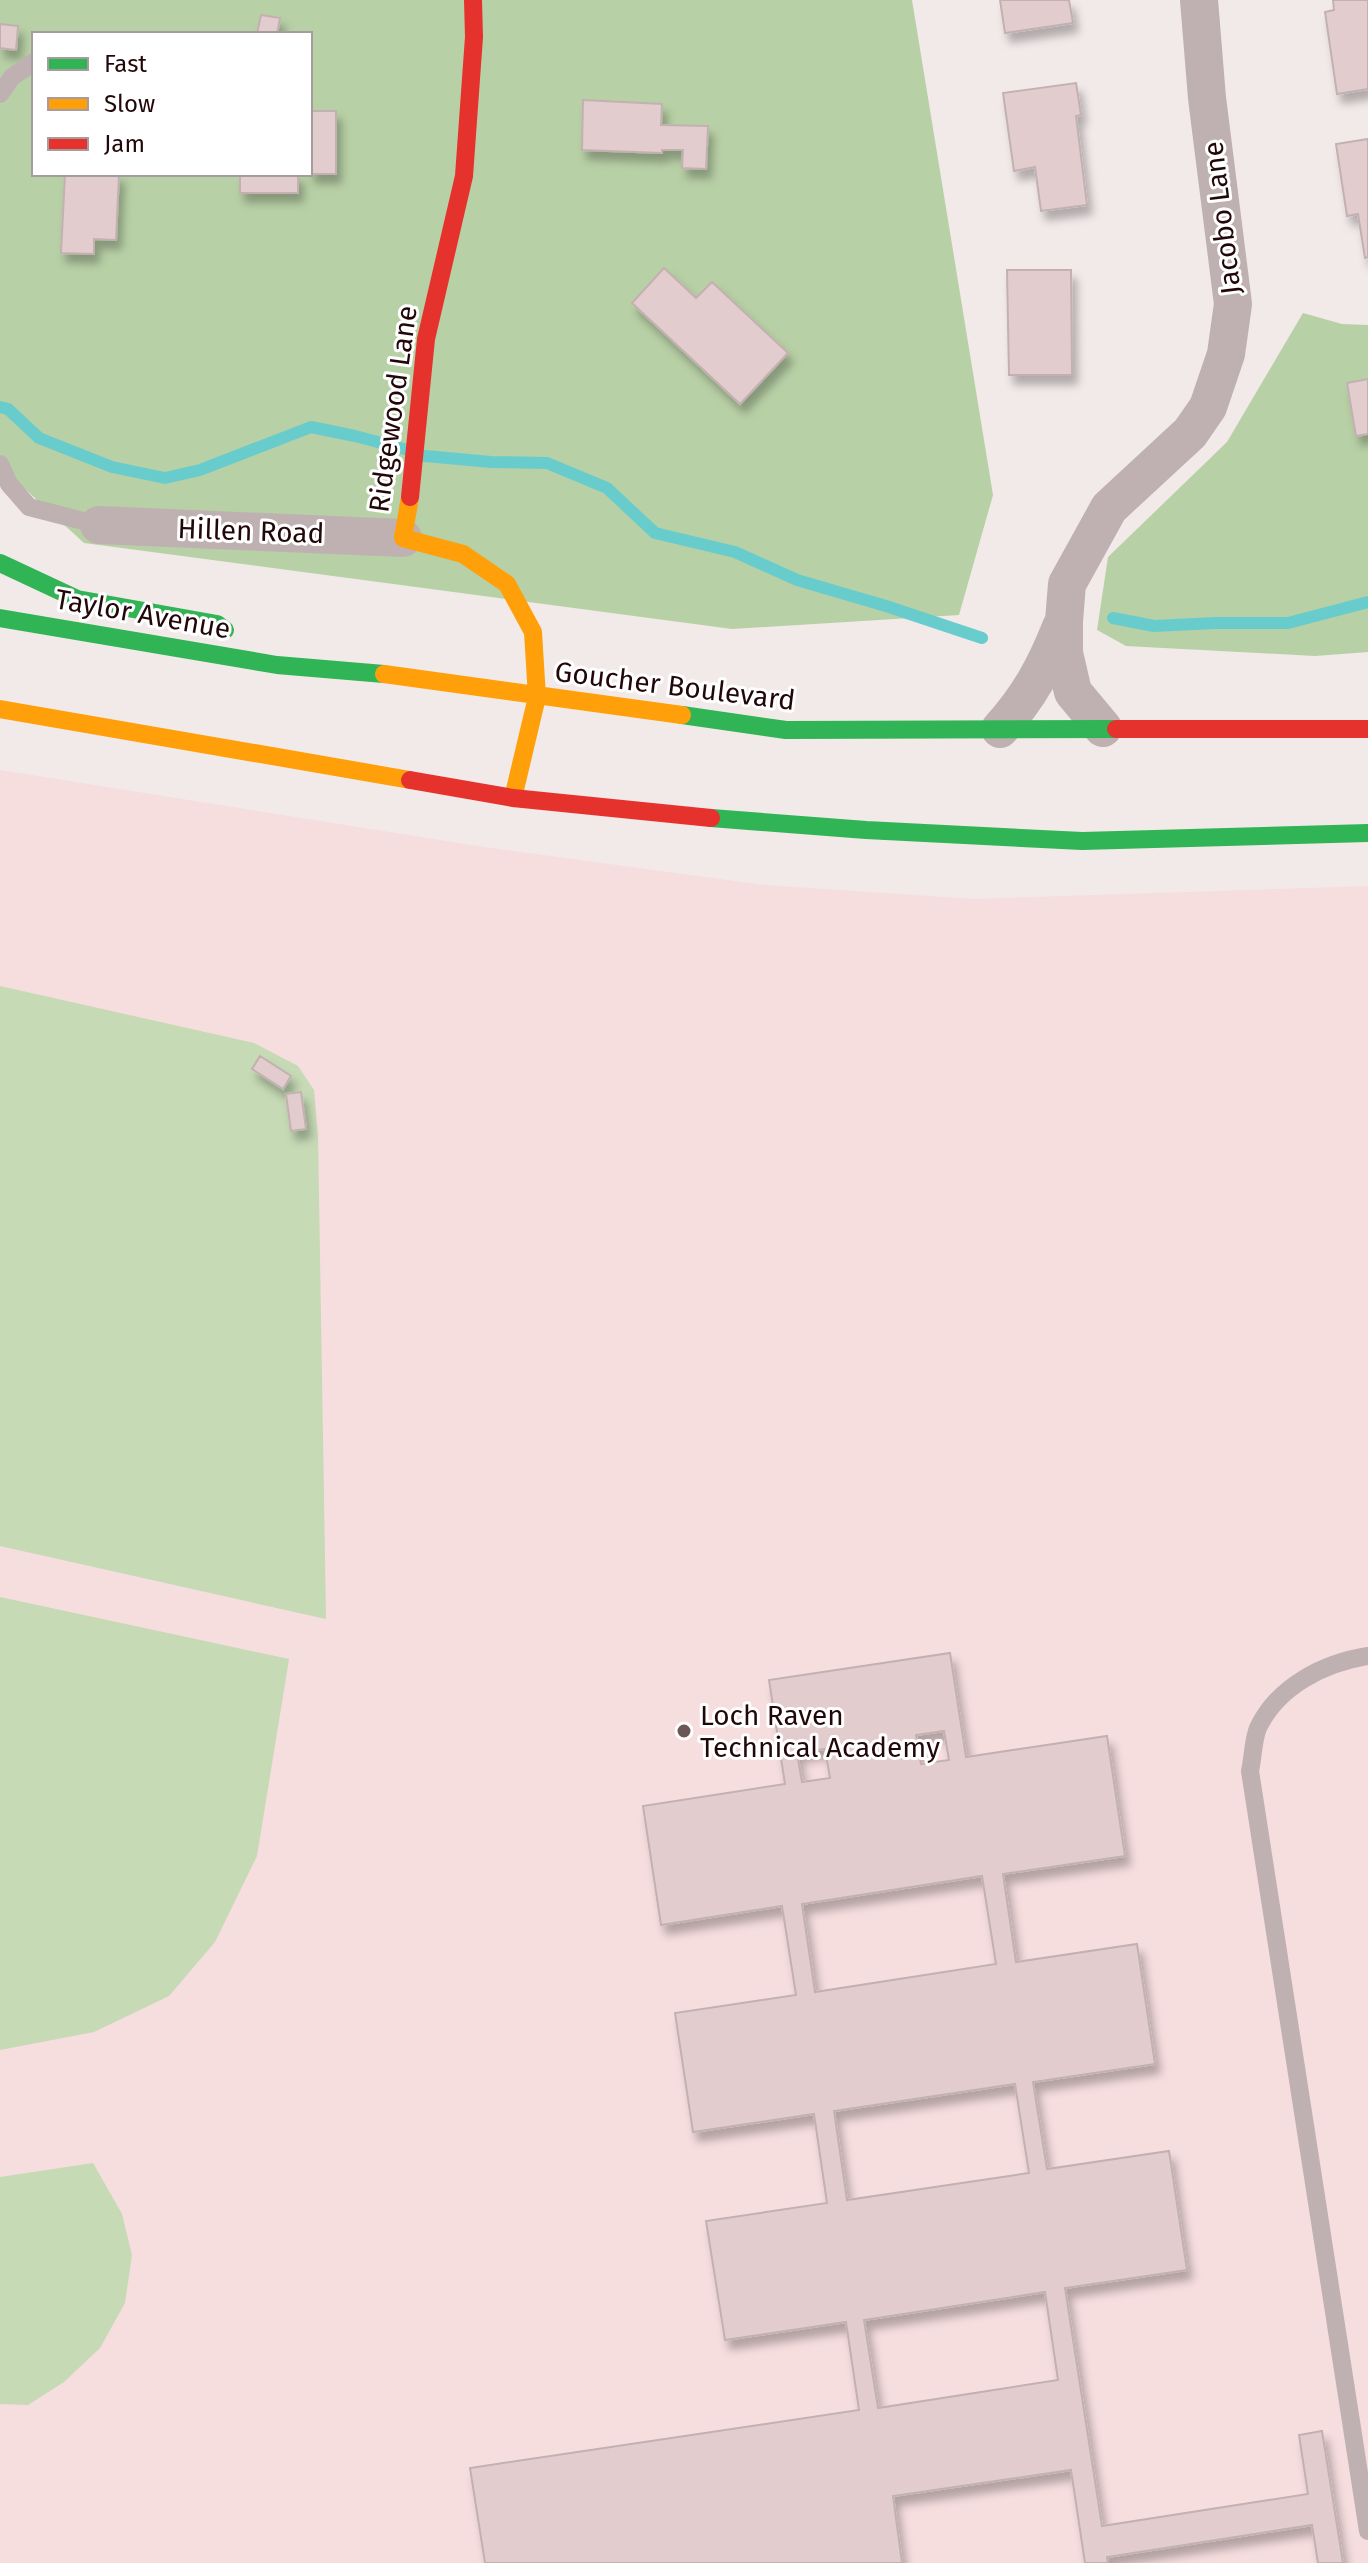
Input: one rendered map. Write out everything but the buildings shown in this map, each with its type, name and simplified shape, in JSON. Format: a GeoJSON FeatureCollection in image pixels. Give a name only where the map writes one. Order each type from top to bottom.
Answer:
{"type":"FeatureCollection","features":[{"type":"Feature","properties":{"kind":"main road","name":"Ridgewood Lane"},"geometry":{"type":"LineString","coordinates":[[473,0],[474,37],[464,176],[426,339],[415,466],[403,538],[463,554],[507,584],[533,632],[537,697],[513,798]]}},
{"type":"Feature","properties":{"kind":"main road","name":"Goucher Boulevard"},"geometry":{"type":"LineString","coordinates":[[0,563],[77,599],[217,624],[277,665],[378,673],[786,730],[1368,729]]}},
{"type":"Feature","properties":{"kind":"main road","name":"Taylor Avenue"},"geometry":{"type":"LineString","coordinates":[[0,618],[277,665]]}},
{"type":"Feature","properties":{"kind":"main road"},"geometry":{"type":"LineString","coordinates":[[0,709],[513,798],[665,814],[866,830],[1082,841],[1368,833]]}},
{"type":"Feature","properties":{"kind":"street","name":"Jacobo Lane"},"geometry":{"type":"LineString","coordinates":[[1103,728],[1073,692],[1064,653],[1067,584],[1109,508],[1190,433],[1208,407],[1226,354],[1233,304],[1207,98],[1199,0]]}},
{"type":"Feature","properties":{"kind":"street","name":"Hillen Road"},"geometry":{"type":"LineString","coordinates":[[99,525],[403,538]]}},
{"type":"Feature","properties":{"kind":"street","name":"Jacobo Lane"},"geometry":{"type":"LineString","coordinates":[[1000,729],[1024,703],[1045,666],[1064,621]]}},
{"type":"Feature","properties":{"kind":"lane"},"geometry":{"type":"LineString","coordinates":[[0,94],[12,77],[32,63]]}},
{"type":"Feature","properties":{"kind":"lane"},"geometry":{"type":"LineString","coordinates":[[0,464],[9,484],[29,507],[99,525]]}},
{"type":"Feature","properties":{"kind":"lane"},"geometry":{"type":"LineString","coordinates":[[1368,1656],[1315,1671],[1279,1697],[1258,1730],[1250,1771],[1368,2531]]}},
{"type":"Feature","properties":{"kind":"shaded area","name":"Loch Raven Technical Academy"},"geometry":{"type":"Polygon","coordinates":[[[0,770],[484,847],[764,885],[974,899],[1368,886],[1368,2563],[0,2563],[0,770]]]}},
{"type":"Feature","properties":{"kind":"green space"},"geometry":{"type":"Polygon","coordinates":[[[0,0],[912,0],[993,495],[959,615],[732,629],[84,543],[0,466],[0,0]]]}},
{"type":"Feature","properties":{"kind":"green space"},"geometry":{"type":"Polygon","coordinates":[[[1303,313],[1342,324],[1368,325],[1368,652],[1315,656],[1126,646],[1097,630],[1108,557],[1227,442],[1303,313]]]}},
{"type":"Feature","properties":{"kind":"green space"},"geometry":{"type":"Polygon","coordinates":[[[0,986],[254,1043],[298,1066],[314,1090],[318,1136],[326,1619],[0,1546],[0,986]]]}},
{"type":"Feature","properties":{"kind":"green space"},"geometry":{"type":"Polygon","coordinates":[[[0,1597],[289,1659],[257,1856],[215,1942],[169,1996],[94,2032],[0,2050],[0,1597]]]}},
{"type":"Feature","properties":{"kind":"green space"},"geometry":{"type":"Polygon","coordinates":[[[93,2163],[122,2214],[132,2255],[125,2303],[100,2348],[64,2382],[28,2405],[0,2404],[0,2177],[93,2163]]]}},
{"type":"Feature","properties":{"kind":"waterway"},"geometry":{"type":"LineString","coordinates":[[0,407],[8,409],[39,438],[112,467],[165,478],[200,470],[311,427],[408,450]]}},
{"type":"Feature","properties":{"kind":"waterway"},"geometry":{"type":"LineString","coordinates":[[425,456],[547,463],[607,488],[655,533],[735,552],[797,580],[982,638]]}},
{"type":"Feature","properties":{"kind":"waterway"},"geometry":{"type":"LineString","coordinates":[[1113,618],[1154,626],[1288,623],[1368,602]]}},
{"type":"Feature","properties":{"kind":"traffic: fast"},"geometry":{"type":"LineString","coordinates":[[0,563],[77,599],[217,624],[225,630]]}},
{"type":"Feature","properties":{"kind":"traffic: fast"},"geometry":{"type":"LineString","coordinates":[[0,618],[277,665],[384,674]]}},
{"type":"Feature","properties":{"kind":"traffic: fast"},"geometry":{"type":"LineString","coordinates":[[682,715],[786,730],[1116,729]]}},
{"type":"Feature","properties":{"kind":"traffic: fast"},"geometry":{"type":"LineString","coordinates":[[711,818],[1082,841],[1368,833]]}},
{"type":"Feature","properties":{"kind":"traffic: slow"},"geometry":{"type":"LineString","coordinates":[[410,497],[403,538],[463,554],[507,584],[533,632],[537,697],[513,798]]}},
{"type":"Feature","properties":{"kind":"traffic: slow"},"geometry":{"type":"LineString","coordinates":[[384,674],[682,715]]}},
{"type":"Feature","properties":{"kind":"traffic: slow"},"geometry":{"type":"LineString","coordinates":[[0,709],[410,780]]}},
{"type":"Feature","properties":{"kind":"traffic: jam"},"geometry":{"type":"LineString","coordinates":[[410,497],[426,339],[464,176],[474,37],[473,0]]}},
{"type":"Feature","properties":{"kind":"traffic: jam"},"geometry":{"type":"LineString","coordinates":[[1116,729],[1368,729]]}},
{"type":"Feature","properties":{"kind":"traffic: jam"},"geometry":{"type":"LineString","coordinates":[[410,780],[513,798],[711,818]]}},
{"type":"Feature","properties":{"kind":"place","name":"Loch Raven Technical Academy"},"geometry":{"type":"Point","coordinates":[684,1731]}}]}
